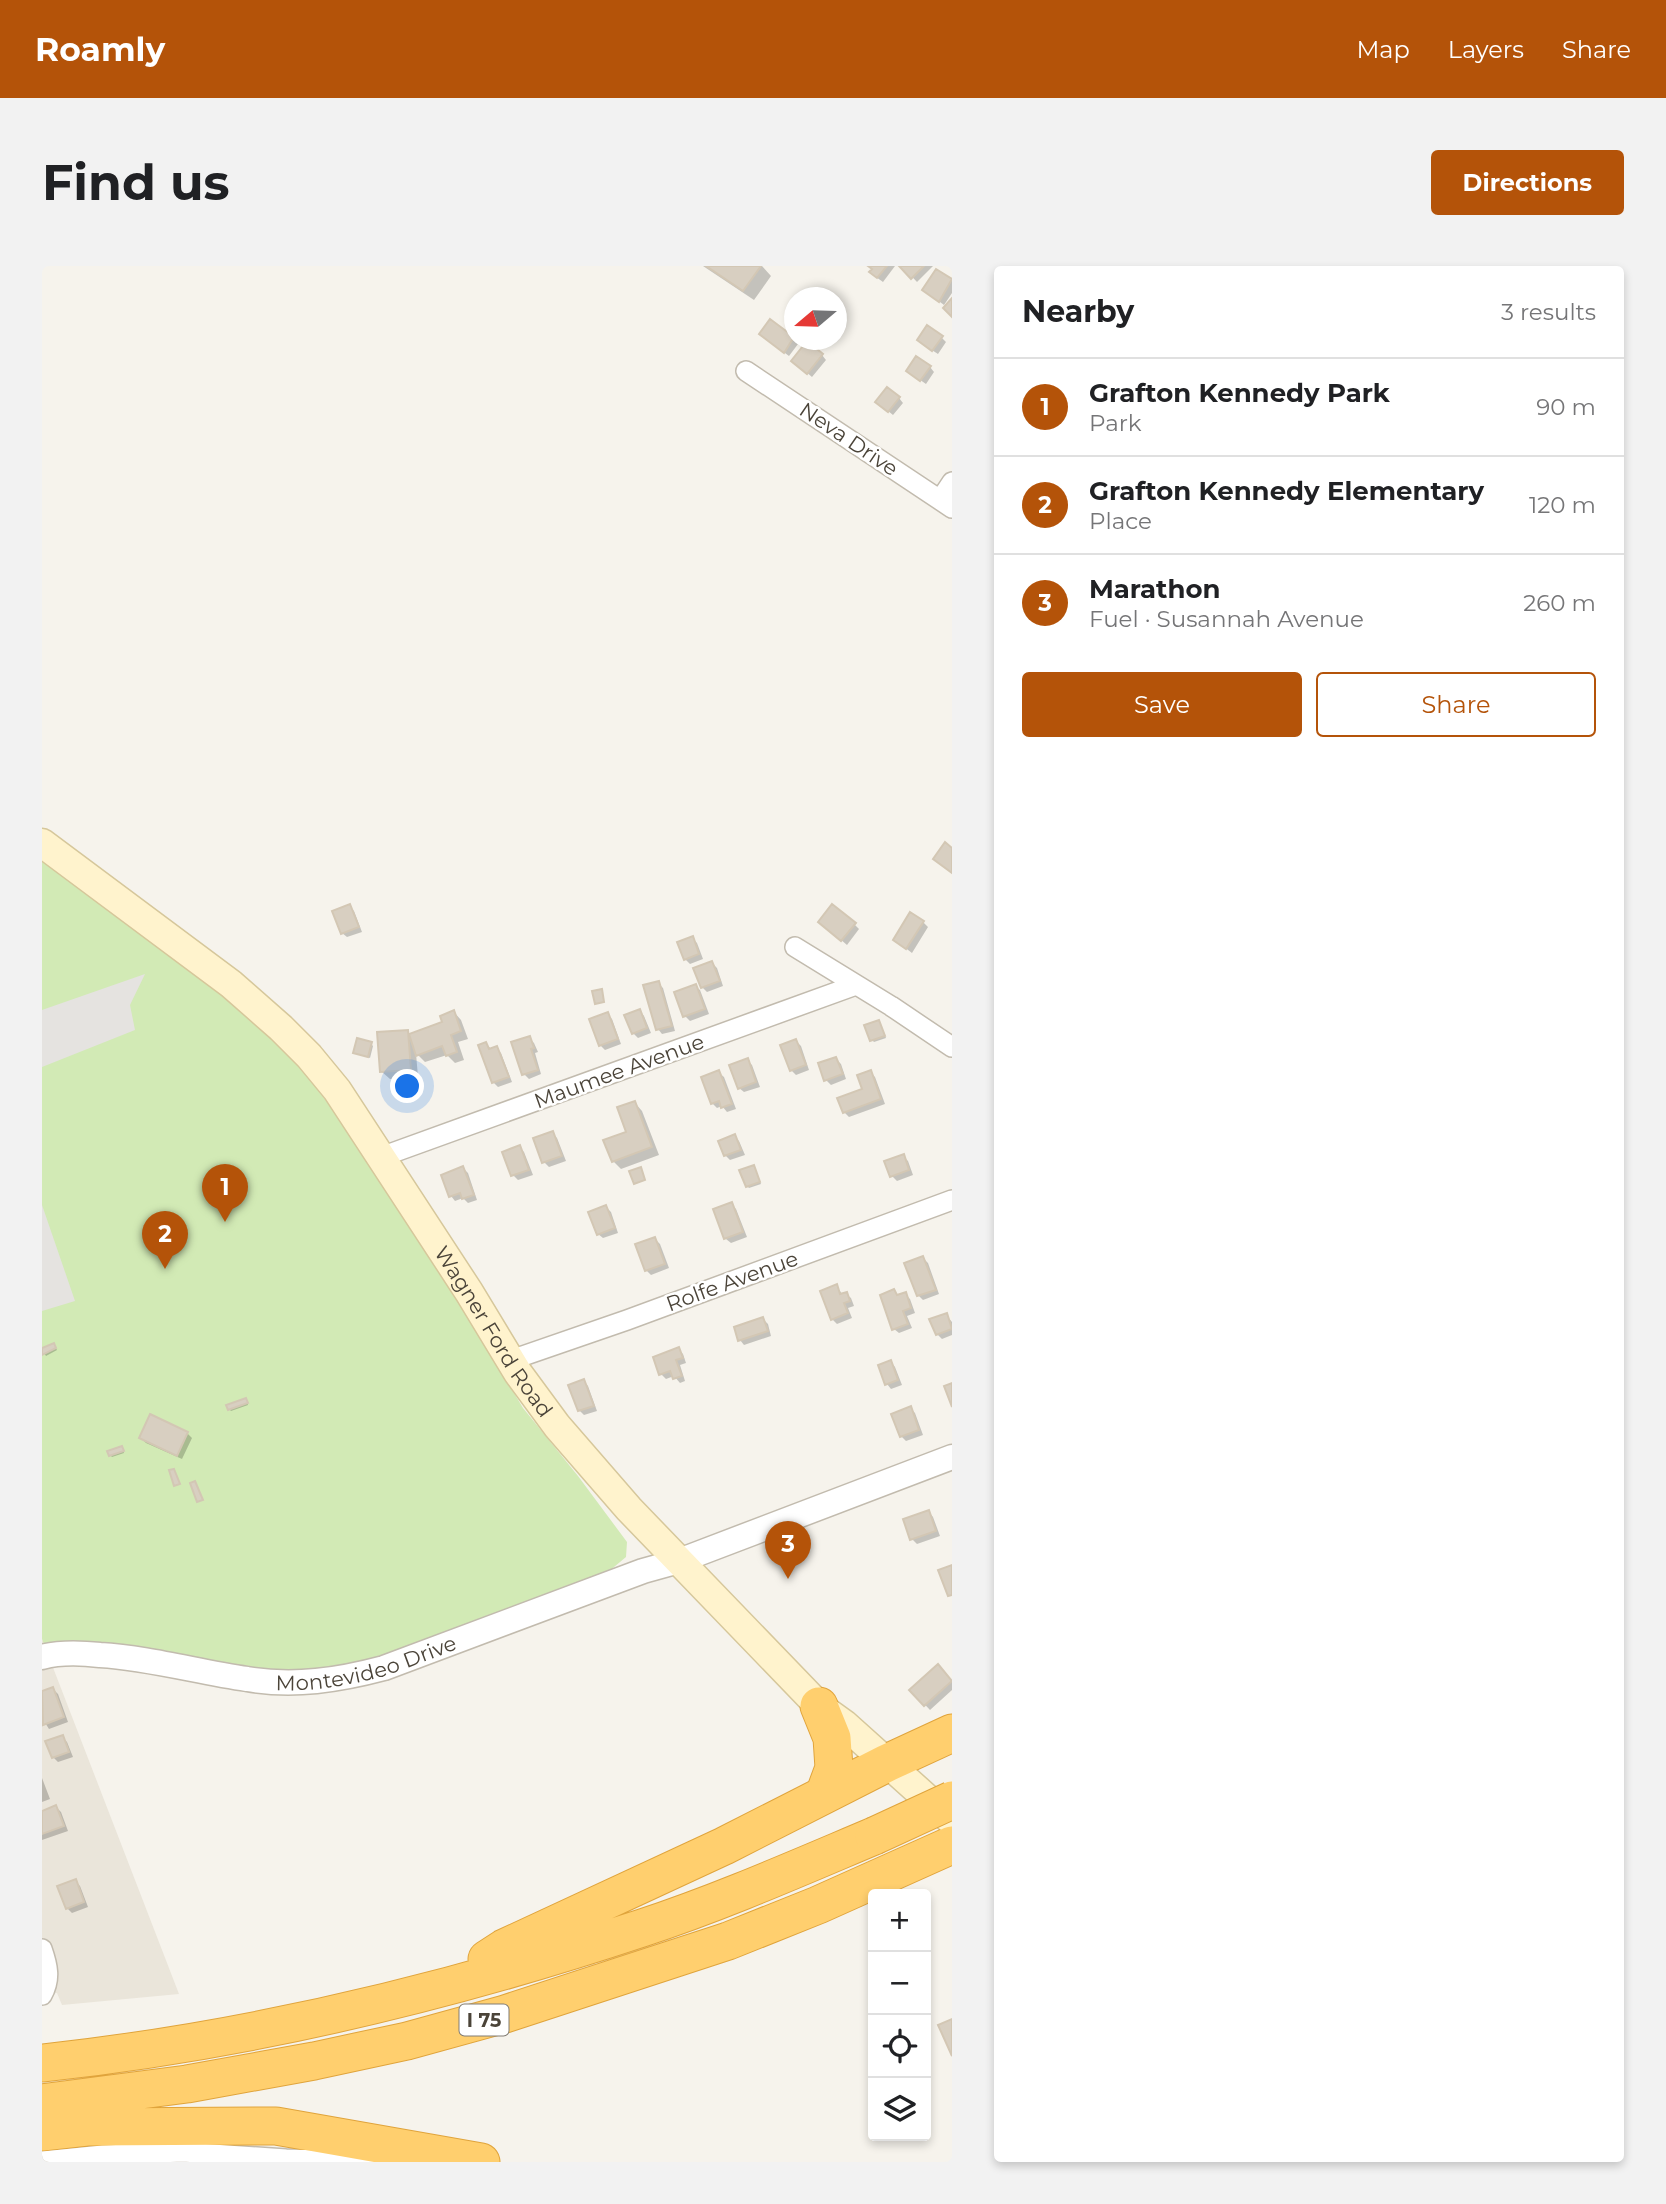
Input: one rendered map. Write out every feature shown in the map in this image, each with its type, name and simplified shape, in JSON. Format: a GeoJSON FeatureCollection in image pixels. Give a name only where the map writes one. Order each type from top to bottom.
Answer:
{"type":"FeatureCollection","features":[{"type":"Feature","properties":{"kind":"highway"},"geometry":{"type":"LineString","coordinates":[[819,1706],[832,1738],[834,1768],[824,1795]]}},
{"type":"Feature","properties":{"kind":"highway"},"geometry":{"type":"LineString","coordinates":[[443,1988],[504,1948],[724,1846],[952,1733]]}},
{"type":"Feature","properties":{"kind":"highway","name":"I 75"},"geometry":{"type":"LineString","coordinates":[[42,2063],[239,2035],[332,2016],[443,1988],[644,1928],[749,1889],[952,1800]]}},
{"type":"Feature","properties":{"kind":"highway","name":"I 75"},"geometry":{"type":"LineString","coordinates":[[42,2103],[187,2084],[314,2061],[407,2041],[505,2014],[728,1941],[908,1867],[952,1845]]}},
{"type":"Feature","properties":{"kind":"highway"},"geometry":{"type":"LineString","coordinates":[[42,2132],[87,2127],[276,2126],[481,2162]]}},
{"type":"Feature","properties":{"kind":"main road","name":"Wagner Ford Road"},"geometry":{"type":"LineString","coordinates":[[42,843],[231,984],[281,1028],[337,1090],[469,1292],[510,1360],[557,1426],[679,1561],[819,1706],[844,1724],[952,1821]]}},
{"type":"Feature","properties":{"kind":"street","name":"Neva Drive"},"geometry":{"type":"LineString","coordinates":[[746,371],[946,504]]}},
{"type":"Feature","properties":{"kind":"street"},"geometry":{"type":"LineString","coordinates":[[946,504],[952,482]]}},
{"type":"Feature","properties":{"kind":"street"},"geometry":{"type":"LineString","coordinates":[[795,947],[952,1047]]}},
{"type":"Feature","properties":{"kind":"street","name":"Maumee Avenue"},"geometry":{"type":"LineString","coordinates":[[381,1157],[856,985]]}},
{"type":"Feature","properties":{"kind":"street","name":"Rolfe Avenue"},"geometry":{"type":"LineString","coordinates":[[510,1360],[627,1320],[952,1200]]}},
{"type":"Feature","properties":{"kind":"street","name":"Montevideo Drive"},"geometry":{"type":"LineString","coordinates":[[42,1657],[85,1653],[133,1657],[248,1679],[286,1683],[330,1680],[384,1668],[643,1571],[679,1561],[952,1457]]}},
{"type":"Feature","properties":{"kind":"street"},"geometry":{"type":"LineString","coordinates":[[42,1949],[48,1978],[42,1995]]}},
{"type":"Feature","properties":{"kind":"street"},"geometry":{"type":"LineString","coordinates":[[42,2161],[128,2158],[183,2152],[286,2159],[435,2162]]}},
{"type":"Feature","properties":{"kind":"shaded area"},"geometry":{"type":"Polygon","coordinates":[[[145,974],[130,1005],[135,1030],[42,1067],[42,1010],[145,974]]]}},
{"type":"Feature","properties":{"kind":"shaded area"},"geometry":{"type":"Polygon","coordinates":[[[42,1205],[75,1301],[42,1311],[42,1205]]]}},
{"type":"Feature","properties":{"kind":"shaded area"},"geometry":{"type":"Polygon","coordinates":[[[42,1639],[179,1994],[62,2005],[57,1993],[42,1995],[42,1639]]]}},
{"type":"Feature","properties":{"kind":"green space"},"geometry":{"type":"Polygon","coordinates":[[[42,857],[223,994],[271,1037],[309,1078],[352,1135],[463,1308],[523,1408],[627,1542],[626,1557],[602,1577],[394,1656],[336,1672],[277,1675],[45,1647],[42,1639],[42,857]]]}},
{"type":"Feature","properties":{"kind":"building"},"geometry":{"type":"Polygon","coordinates":[[[706,266],[761,266],[743,291],[706,266]]]}},
{"type":"Feature","properties":{"kind":"building"},"geometry":{"type":"Polygon","coordinates":[[[868,266],[887,266],[877,278],[869,272],[872,269],[868,266]]]}},
{"type":"Feature","properties":{"kind":"building"},"geometry":{"type":"Polygon","coordinates":[[[899,266],[924,266],[911,279],[899,266]]]}},
{"type":"Feature","properties":{"kind":"building"},"geometry":{"type":"Polygon","coordinates":[[[936,269],[952,279],[939,302],[922,290],[936,269]]]}},
{"type":"Feature","properties":{"kind":"building"},"geometry":{"type":"Polygon","coordinates":[[[952,298],[952,317],[943,308],[952,298]]]}},
{"type":"Feature","properties":{"kind":"building"},"geometry":{"type":"Polygon","coordinates":[[[770,319],[784,330],[784,353],[759,334],[770,319]]]}},
{"type":"Feature","properties":{"kind":"building"},"geometry":{"type":"Polygon","coordinates":[[[927,325],[943,336],[932,351],[917,340],[927,325]]]}},
{"type":"Feature","properties":{"kind":"building"},"geometry":{"type":"Polygon","coordinates":[[[800,350],[818,350],[823,354],[807,374],[791,361],[800,350]]]}},
{"type":"Feature","properties":{"kind":"building"},"geometry":{"type":"Polygon","coordinates":[[[916,356],[931,366],[920,381],[906,371],[916,356]]]}},
{"type":"Feature","properties":{"kind":"building"},"geometry":{"type":"Polygon","coordinates":[[[887,387],[900,397],[888,412],[875,402],[887,387]]]}},
{"type":"Feature","properties":{"kind":"building"},"geometry":{"type":"Polygon","coordinates":[[[945,842],[952,848],[952,873],[933,859],[945,842]]]}},
{"type":"Feature","properties":{"kind":"building"},"geometry":{"type":"Polygon","coordinates":[[[350,904],[359,927],[341,934],[332,911],[350,904]]]}},
{"type":"Feature","properties":{"kind":"building"},"geometry":{"type":"Polygon","coordinates":[[[832,904],[856,923],[841,941],[818,922],[832,904]]]}},
{"type":"Feature","properties":{"kind":"building"},"geometry":{"type":"Polygon","coordinates":[[[910,912],[924,921],[906,949],[893,940],[910,912]]]}},
{"type":"Feature","properties":{"kind":"building"},"geometry":{"type":"Polygon","coordinates":[[[693,936],[699,954],[684,960],[677,942],[693,936]]]}},
{"type":"Feature","properties":{"kind":"building"},"geometry":{"type":"Polygon","coordinates":[[[712,961],[720,981],[701,988],[693,968],[712,961]]]}},
{"type":"Feature","properties":{"kind":"building"},"geometry":{"type":"Polygon","coordinates":[[[659,981],[672,1026],[656,1030],[643,985],[659,981]]]}},
{"type":"Feature","properties":{"kind":"building"},"geometry":{"type":"Polygon","coordinates":[[[696,984],[705,1009],[683,1017],[674,992],[696,984]]]}},
{"type":"Feature","properties":{"kind":"building"},"geometry":{"type":"Polygon","coordinates":[[[602,989],[604,1002],[595,1004],[592,991],[602,989]]]}},
{"type":"Feature","properties":{"kind":"building"},"geometry":{"type":"Polygon","coordinates":[[[640,1009],[647,1028],[632,1034],[624,1015],[640,1009]]]}},
{"type":"Feature","properties":{"kind":"building"},"geometry":{"type":"Polygon","coordinates":[[[454,1010],[461,1031],[451,1035],[457,1052],[446,1056],[442,1046],[416,1056],[409,1034],[442,1022],[440,1016],[454,1010]]]}},
{"type":"Feature","properties":{"kind":"building"},"geometry":{"type":"Polygon","coordinates":[[[608,1012],[618,1039],[599,1046],[589,1019],[608,1012]]]}},
{"type":"Feature","properties":{"kind":"building"},"geometry":{"type":"Polygon","coordinates":[[[879,1020],[885,1036],[870,1041],[864,1025],[879,1020]]]}},
{"type":"Feature","properties":{"kind":"building"},"geometry":{"type":"Polygon","coordinates":[[[408,1030],[411,1070],[380,1072],[377,1032],[408,1030]]]}},
{"type":"Feature","properties":{"kind":"building"},"geometry":{"type":"Polygon","coordinates":[[[530,1036],[538,1070],[522,1075],[511,1042],[530,1036]]]}},
{"type":"Feature","properties":{"kind":"building"},"geometry":{"type":"Polygon","coordinates":[[[357,1038],[372,1042],[368,1057],[353,1053],[357,1038]]]}},
{"type":"Feature","properties":{"kind":"building"},"geometry":{"type":"Polygon","coordinates":[[[796,1039],[806,1065],[790,1071],[780,1045],[796,1039]]]}},
{"type":"Feature","properties":{"kind":"building"},"geometry":{"type":"Polygon","coordinates":[[[486,1042],[489,1049],[497,1046],[509,1077],[492,1083],[478,1045],[486,1042]]]}},
{"type":"Feature","properties":{"kind":"building"},"geometry":{"type":"Polygon","coordinates":[[[836,1057],[843,1074],[824,1081],[818,1063],[836,1057]]]}},
{"type":"Feature","properties":{"kind":"building"},"geometry":{"type":"Polygon","coordinates":[[[748,1058],[756,1082],[738,1089],[729,1065],[748,1058]]]}},
{"type":"Feature","properties":{"kind":"building"},"geometry":{"type":"Polygon","coordinates":[[[719,1070],[732,1104],[721,1108],[719,1101],[711,1104],[701,1077],[719,1070]]]}},
{"type":"Feature","properties":{"kind":"building"},"geometry":{"type":"Polygon","coordinates":[[[871,1070],[881,1099],[843,1113],[837,1098],[862,1089],[857,1075],[871,1070]]]}},
{"type":"Feature","properties":{"kind":"building"},"geometry":{"type":"Polygon","coordinates":[[[635,1101],[652,1147],[612,1162],[603,1140],[626,1132],[617,1107],[635,1101]]]}},
{"type":"Feature","properties":{"kind":"building"},"geometry":{"type":"Polygon","coordinates":[[[553,1131],[562,1156],[542,1163],[533,1138],[553,1131]]]}},
{"type":"Feature","properties":{"kind":"building"},"geometry":{"type":"Polygon","coordinates":[[[735,1134],[741,1150],[724,1156],[718,1141],[735,1134]]]}},
{"type":"Feature","properties":{"kind":"building"},"geometry":{"type":"Polygon","coordinates":[[[520,1145],[529,1170],[511,1176],[502,1152],[520,1145]]]}},
{"type":"Feature","properties":{"kind":"building"},"geometry":{"type":"Polygon","coordinates":[[[904,1154],[909,1170],[890,1177],[884,1161],[904,1154]]]}},
{"type":"Feature","properties":{"kind":"building"},"geometry":{"type":"Polygon","coordinates":[[[754,1165],[760,1182],[746,1187],[739,1170],[754,1165]]]}},
{"type":"Feature","properties":{"kind":"building"},"geometry":{"type":"Polygon","coordinates":[[[463,1166],[474,1195],[462,1199],[460,1193],[449,1197],[441,1175],[463,1166]]]}},
{"type":"Feature","properties":{"kind":"building"},"geometry":{"type":"Polygon","coordinates":[[[641,1167],[645,1180],[634,1184],[629,1171],[641,1167]]]}},
{"type":"Feature","properties":{"kind":"building"},"geometry":{"type":"Polygon","coordinates":[[[732,1202],[743,1232],[724,1239],[713,1209],[732,1202]]]}},
{"type":"Feature","properties":{"kind":"building"},"geometry":{"type":"Polygon","coordinates":[[[606,1205],[615,1228],[597,1235],[588,1212],[606,1205]]]}},
{"type":"Feature","properties":{"kind":"building"},"geometry":{"type":"Polygon","coordinates":[[[655,1237],[665,1264],[645,1271],[635,1244],[655,1237]]]}},
{"type":"Feature","properties":{"kind":"building"},"geometry":{"type":"Polygon","coordinates":[[[923,1256],[936,1290],[917,1296],[904,1263],[923,1256]]]}},
{"type":"Feature","properties":{"kind":"building"},"geometry":{"type":"Polygon","coordinates":[[[837,1284],[840,1294],[847,1292],[850,1301],[844,1303],[848,1313],[831,1320],[820,1291],[837,1284]]]}},
{"type":"Feature","properties":{"kind":"building"},"geometry":{"type":"Polygon","coordinates":[[[894,1289],[897,1295],[906,1292],[911,1308],[903,1311],[908,1324],[892,1330],[880,1295],[894,1289]]]}},
{"type":"Feature","properties":{"kind":"building"},"geometry":{"type":"Polygon","coordinates":[[[947,1313],[952,1329],[936,1335],[929,1319],[947,1313]]]}},
{"type":"Feature","properties":{"kind":"building"},"geometry":{"type":"Polygon","coordinates":[[[763,1317],[768,1331],[738,1341],[734,1327],[763,1317]]]}},
{"type":"Feature","properties":{"kind":"building"},"geometry":{"type":"Polygon","coordinates":[[[54,1343],[56,1348],[42,1355],[42,1348],[54,1343]]]}},
{"type":"Feature","properties":{"kind":"building"},"geometry":{"type":"Polygon","coordinates":[[[679,1347],[683,1358],[676,1360],[682,1376],[673,1379],[670,1371],[659,1375],[653,1357],[679,1347]]]}},
{"type":"Feature","properties":{"kind":"building"},"geometry":{"type":"Polygon","coordinates":[[[891,1360],[898,1380],[885,1385],[878,1365],[891,1360]]]}},
{"type":"Feature","properties":{"kind":"building"},"geometry":{"type":"Polygon","coordinates":[[[584,1379],[594,1406],[578,1411],[568,1385],[584,1379]]]}},
{"type":"Feature","properties":{"kind":"building"},"geometry":{"type":"Polygon","coordinates":[[[952,1383],[952,1407],[944,1386],[952,1383]]]}},
{"type":"Feature","properties":{"kind":"building"},"geometry":{"type":"Polygon","coordinates":[[[246,1398],[248,1403],[228,1410],[226,1405],[246,1398]]]}},
{"type":"Feature","properties":{"kind":"building"},"geometry":{"type":"Polygon","coordinates":[[[911,1406],[919,1430],[900,1437],[891,1414],[911,1406]]]}},
{"type":"Feature","properties":{"kind":"building"},"geometry":{"type":"Polygon","coordinates":[[[150,1414],[188,1432],[177,1456],[139,1438],[150,1414]]]}},
{"type":"Feature","properties":{"kind":"building"},"geometry":{"type":"Polygon","coordinates":[[[122,1446],[124,1451],[109,1456],[107,1451],[122,1446]]]}},
{"type":"Feature","properties":{"kind":"building"},"geometry":{"type":"Polygon","coordinates":[[[174,1469],[180,1484],[174,1486],[169,1470],[174,1469]]]}},
{"type":"Feature","properties":{"kind":"building"},"geometry":{"type":"Polygon","coordinates":[[[195,1481],[203,1500],[197,1502],[190,1483],[195,1481]]]}},
{"type":"Feature","properties":{"kind":"building"},"geometry":{"type":"Polygon","coordinates":[[[929,1510],[936,1531],[910,1540],[903,1519],[929,1510]]]}},
{"type":"Feature","properties":{"kind":"building"},"geometry":{"type":"Polygon","coordinates":[[[952,1565],[952,1595],[948,1596],[938,1570],[952,1565]]]}},
{"type":"Feature","properties":{"kind":"building"},"geometry":{"type":"Polygon","coordinates":[[[938,1664],[952,1681],[924,1706],[909,1690],[938,1664]]]}},
{"type":"Feature","properties":{"kind":"building"},"geometry":{"type":"Polygon","coordinates":[[[53,1687],[64,1717],[43,1725],[42,1691],[53,1687]]]}},
{"type":"Feature","properties":{"kind":"building"},"geometry":{"type":"Polygon","coordinates":[[[63,1735],[69,1752],[52,1758],[45,1741],[63,1735]]]}},
{"type":"Feature","properties":{"kind":"building"},"geometry":{"type":"Polygon","coordinates":[[[56,1805],[64,1826],[42,1834],[42,1811],[56,1805]]]}},
{"type":"Feature","properties":{"kind":"building"},"geometry":{"type":"Polygon","coordinates":[[[76,1879],[84,1902],[66,1909],[57,1886],[76,1879]]]}},
{"type":"Feature","properties":{"kind":"building"},"geometry":{"type":"Polygon","coordinates":[[[952,2019],[952,2056],[938,2025],[952,2019]]]}},
{"type":"Feature","properties":{"kind":"place","name":"Grafton Kennedy Park"},"geometry":{"type":"Point","coordinates":[225,1222]}},
{"type":"Feature","properties":{"kind":"place","name":"Grafton Kennedy Elementary"},"geometry":{"type":"Point","coordinates":[165,1269]}},
{"type":"Feature","properties":{"kind":"place","name":"Marathon"},"geometry":{"type":"Point","coordinates":[788,1579]}}]}
